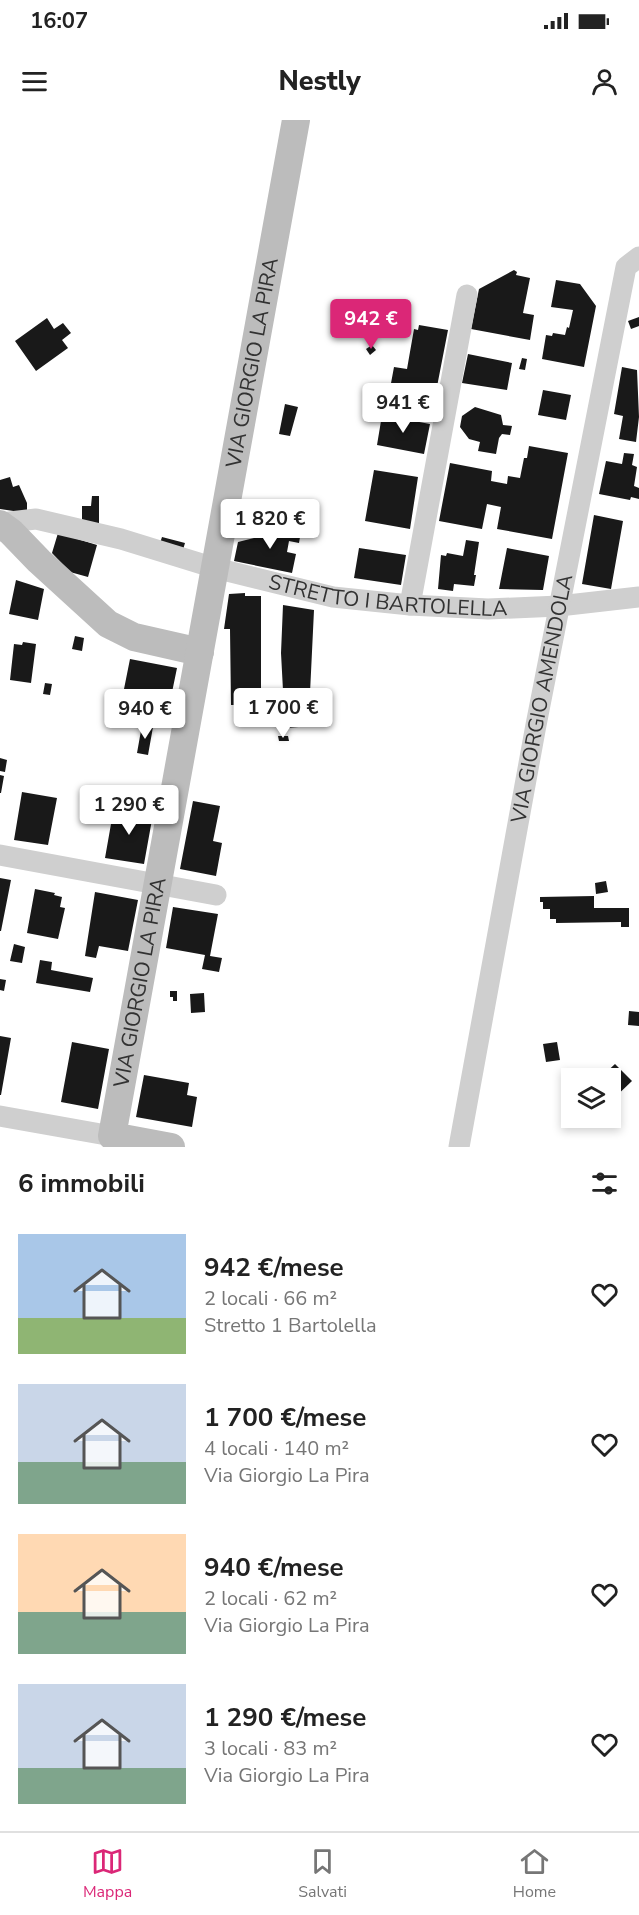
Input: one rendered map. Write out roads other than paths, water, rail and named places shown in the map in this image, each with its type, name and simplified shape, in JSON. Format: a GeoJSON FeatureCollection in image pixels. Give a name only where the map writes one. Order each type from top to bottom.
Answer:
{"type":"FeatureCollection","features":[{"type":"Feature","properties":{"kind":"street","name":"VIA GIORGIO LA PIRA"},"geometry":{"type":"LineString","coordinates":[[112,1136],[296,120]]}},
{"type":"Feature","properties":{"kind":"street","name":"VIA GIORGIO AMENDOLA"},"geometry":{"type":"LineString","coordinates":[[459,1147],[536,724],[626,267],[639,256]]}},
{"type":"Feature","properties":{"kind":"street"},"geometry":{"type":"LineString","coordinates":[[410,605],[467,295]]}},
{"type":"Feature","properties":{"kind":"street","name":"STRETTO I BARTOLELLA"},"geometry":{"type":"LineString","coordinates":[[0,523],[36,519],[122,539],[215,568],[333,597],[410,605],[488,609],[559,606],[639,597]]}},
{"type":"Feature","properties":{"kind":"street","name":"STRETTO I BARTOLELLA"},"geometry":{"type":"LineString","coordinates":[[0,523],[98,617],[114,628],[134,637],[200,652]]}},
{"type":"Feature","properties":{"kind":"street"},"geometry":{"type":"LineString","coordinates":[[0,550],[39,561]]}},
{"type":"Feature","properties":{"kind":"street"},"geometry":{"type":"LineString","coordinates":[[0,855],[216,896]]}},
{"type":"Feature","properties":{"kind":"street"},"geometry":{"type":"LineString","coordinates":[[0,1116],[171,1147]]}}]}
